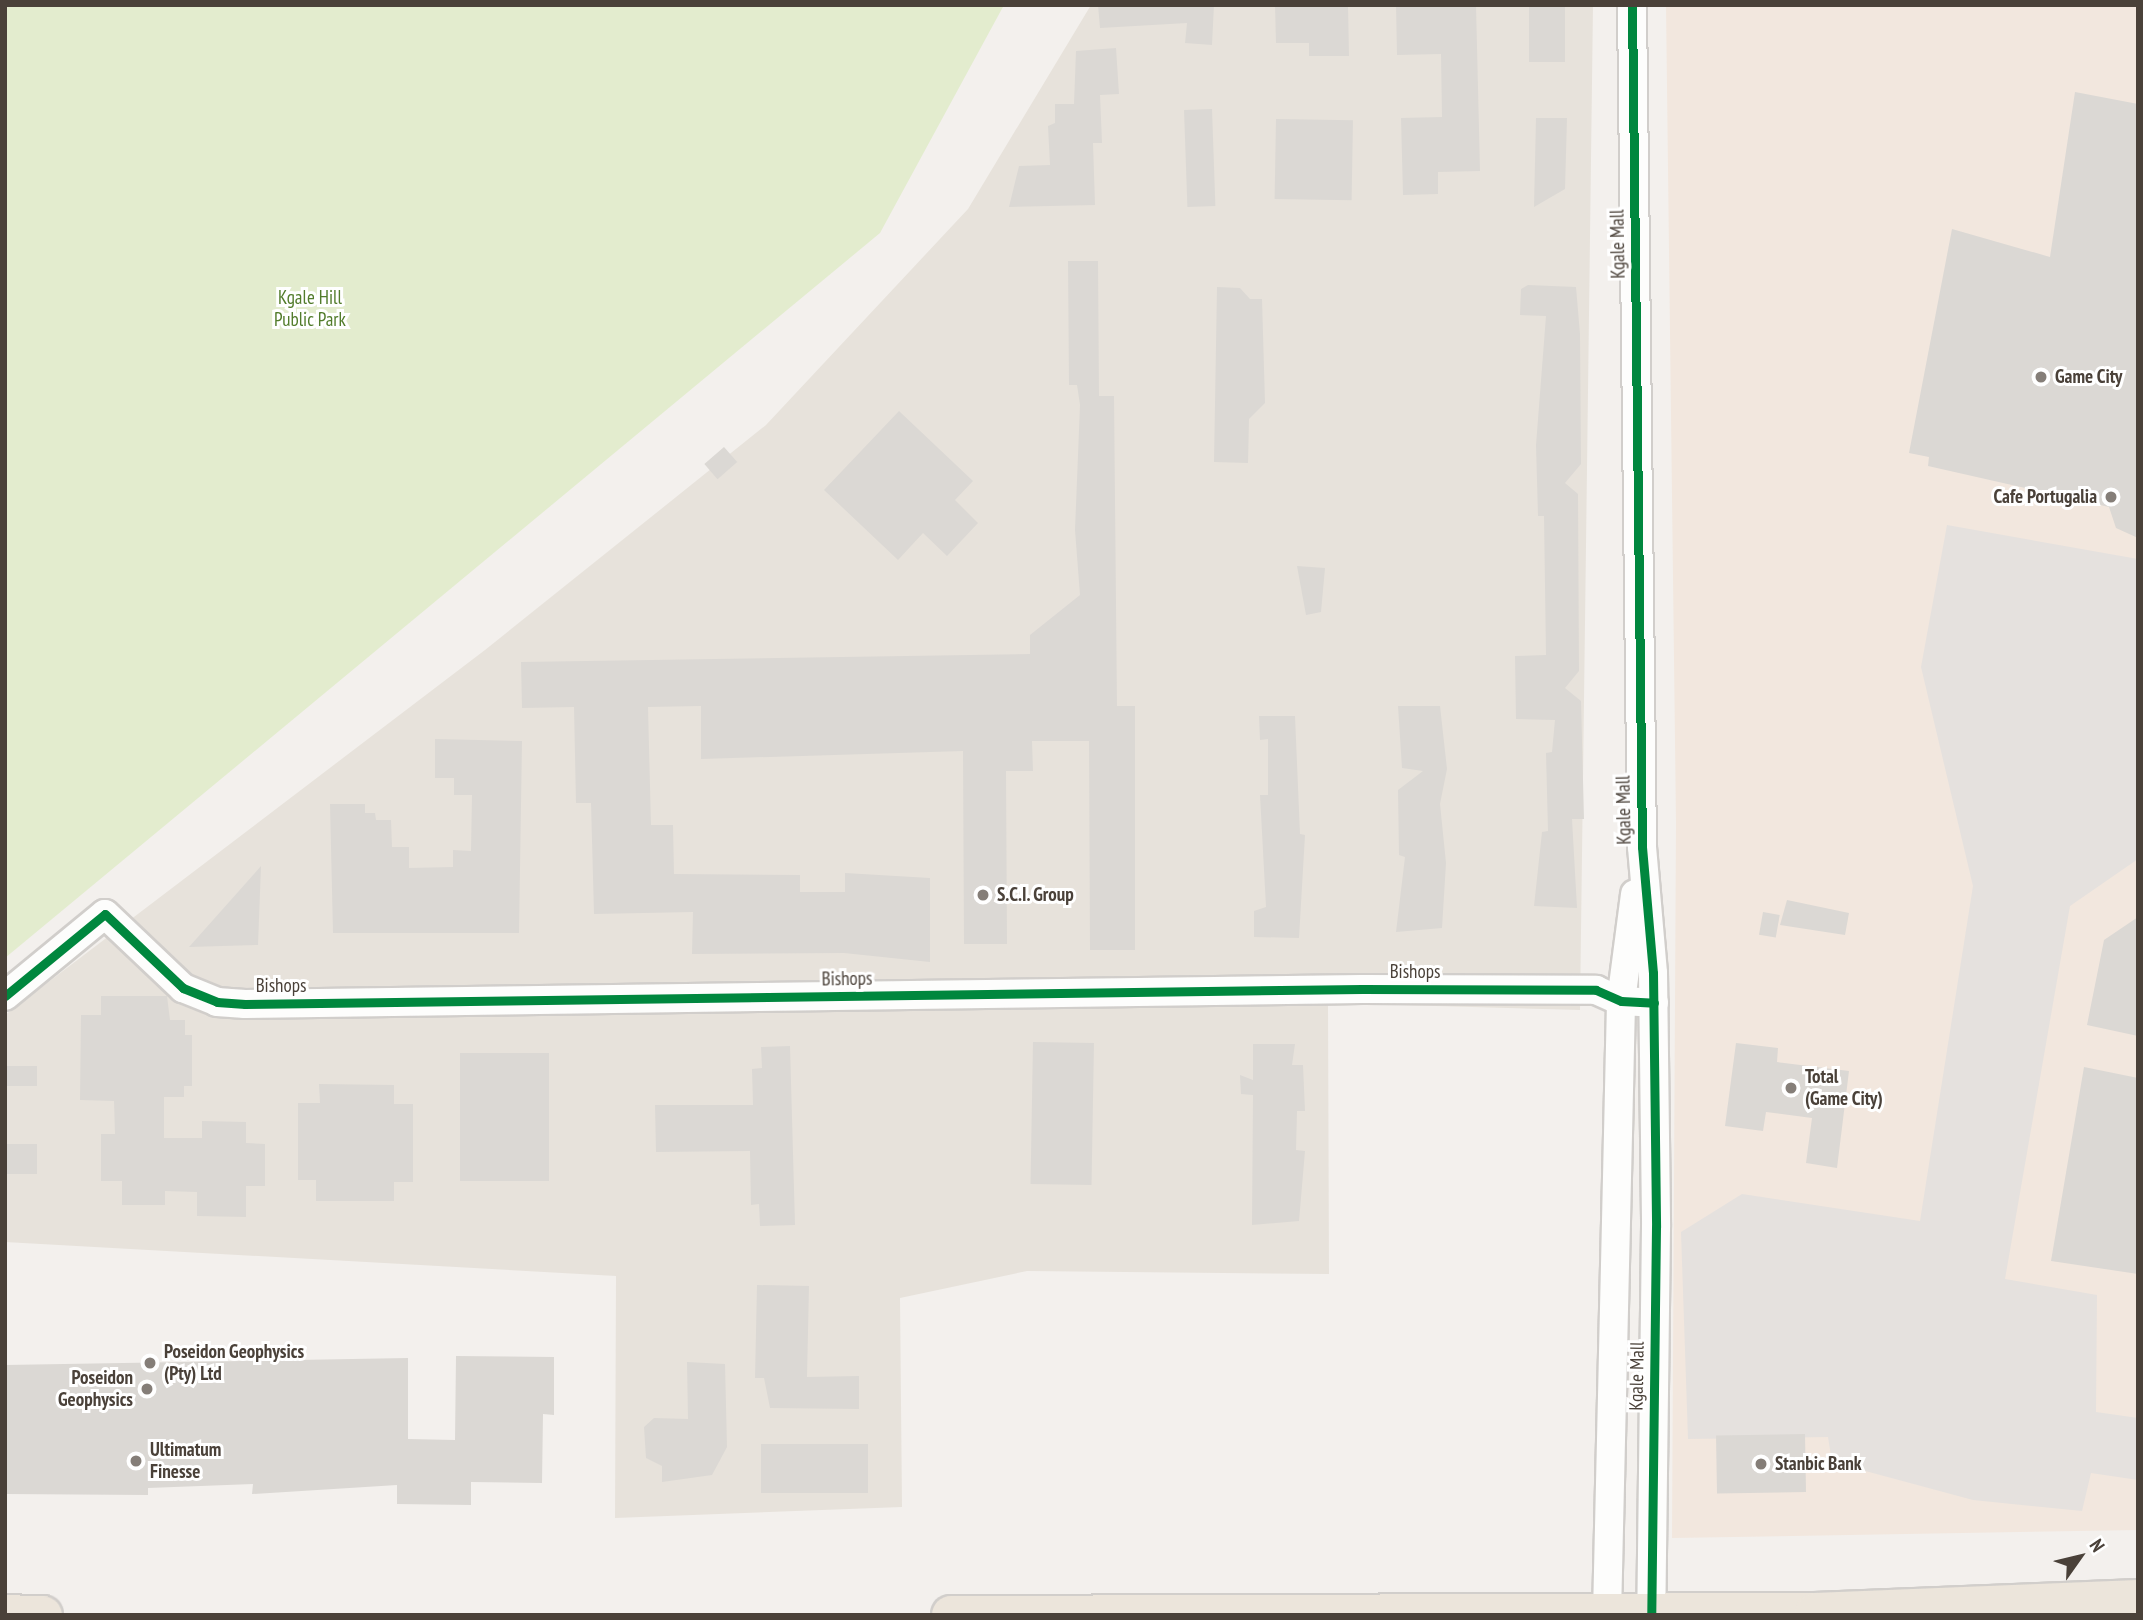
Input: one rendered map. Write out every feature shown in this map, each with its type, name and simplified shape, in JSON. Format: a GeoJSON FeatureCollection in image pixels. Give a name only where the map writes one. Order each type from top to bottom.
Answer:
{"type":"FeatureCollection","features":[{"type":"Feature","properties":{"kind":"highway"},"geometry":{"type":"LineString","coordinates":[[951,1615],[1815,1612],[2138,1598]]}},
{"type":"Feature","properties":{"kind":"highway"},"geometry":{"type":"LineString","coordinates":[[5,1614],[43,1615]]}},
{"type":"Feature","properties":{"kind":"street","name":"Kgale Mall"},"geometry":{"type":"LineString","coordinates":[[1632,5],[1642,848],[1654,1003],[1651,1612]]}},
{"type":"Feature","properties":{"kind":"street","name":"Kgale Mall"},"geometry":{"type":"LineString","coordinates":[[1607,1614],[1613,989],[1642,848]]}},
{"type":"Feature","properties":{"kind":"street","name":"Bishops"},"geometry":{"type":"LineString","coordinates":[[5,996],[105,914],[183,988],[217,1002],[246,1004],[1613,989]]}},
{"type":"Feature","properties":{"kind":"street"},"geometry":{"type":"LineString","coordinates":[[1613,989],[1653,973]]}},
{"type":"Feature","properties":{"kind":"street"},"geometry":{"type":"LineString","coordinates":[[1613,989],[1654,1003]]}},
{"type":"Feature","properties":{"kind":"shaded area"},"geometry":{"type":"Polygon","coordinates":[[[1091,5],[1593,5],[1580,1010],[1328,1003],[1329,1274],[1027,1271],[900,1298],[902,1507],[615,1518],[616,1276],[5,1242],[5,1015],[485,650],[766,425],[968,209],[1091,5]]]}},
{"type":"Feature","properties":{"kind":"shaded area"},"geometry":{"type":"Polygon","coordinates":[[[1666,5],[2138,5],[2138,1530],[1672,1538],[1676,823],[1666,5]]]}},
{"type":"Feature","properties":{"kind":"shaded area"},"geometry":{"type":"Polygon","coordinates":[[[1947,525],[2138,559],[2138,859],[2070,906],[2005,1279],[2097,1295],[2096,1412],[2138,1418],[2138,1480],[2091,1473],[2082,1511],[1973,1500],[1832,1462],[1828,1437],[1688,1439],[1681,1232],[1742,1194],[1920,1221],[1973,886],[1921,667],[1947,525]]]}},
{"type":"Feature","properties":{"kind":"green space","name":"Kgale Hill Public Park"},"geometry":{"type":"Polygon","coordinates":[[[5,5],[1004,5],[880,233],[5,958],[5,5]]]}},
{"type":"Feature","properties":{"kind":"building"},"geometry":{"type":"Polygon","coordinates":[[[1098,5],[1214,5],[1212,45],[1185,43],[1187,23],[1100,28],[1098,5]]]}},
{"type":"Feature","properties":{"kind":"building"},"geometry":{"type":"Polygon","coordinates":[[[1275,5],[1348,5],[1349,56],[1309,56],[1309,43],[1276,43],[1275,5]]]}},
{"type":"Feature","properties":{"kind":"building"},"geometry":{"type":"Polygon","coordinates":[[[1396,5],[1476,5],[1480,171],[1438,172],[1438,194],[1403,195],[1401,118],[1442,117],[1441,54],[1397,55],[1396,5]]]}},
{"type":"Feature","properties":{"kind":"building"},"geometry":{"type":"Polygon","coordinates":[[[1529,5],[1565,5],[1565,62],[1529,62],[1529,5]]]}},
{"type":"Feature","properties":{"kind":"building"},"geometry":{"type":"Polygon","coordinates":[[[1116,48],[1119,94],[1100,95],[1102,143],[1093,143],[1095,205],[1009,207],[1019,166],[1050,165],[1048,126],[1055,123],[1055,104],[1074,104],[1076,51],[1116,48]]]}},
{"type":"Feature","properties":{"kind":"building","name":"Game City"},"geometry":{"type":"Polygon","coordinates":[[[2075,92],[2138,104],[2138,538],[2116,528],[2109,507],[1928,466],[1929,457],[1909,453],[1952,229],[2050,257],[2075,92]]]}},
{"type":"Feature","properties":{"kind":"building"},"geometry":{"type":"Polygon","coordinates":[[[1212,109],[1215,206],[1187,207],[1184,110],[1212,109]]]}},
{"type":"Feature","properties":{"kind":"building"},"geometry":{"type":"Polygon","coordinates":[[[1536,118],[1567,118],[1565,189],[1534,207],[1536,118]]]}},
{"type":"Feature","properties":{"kind":"building"},"geometry":{"type":"Polygon","coordinates":[[[1276,119],[1353,120],[1352,200],[1275,199],[1276,119]]]}},
{"type":"Feature","properties":{"kind":"building"},"geometry":{"type":"Polygon","coordinates":[[[1068,261],[1098,261],[1099,396],[1114,396],[1117,706],[1135,706],[1135,950],[1090,950],[1089,741],[1032,741],[1033,771],[1006,771],[1007,944],[964,944],[963,751],[701,759],[701,706],[648,707],[651,825],[673,825],[674,874],[800,875],[800,892],[845,892],[845,873],[930,878],[930,962],[844,953],[692,954],[693,912],[594,914],[591,803],[576,803],[574,707],[522,708],[521,662],[1030,654],[1030,635],[1080,595],[1075,530],[1080,405],[1077,385],[1069,385],[1068,261]]]}},
{"type":"Feature","properties":{"kind":"building"},"geometry":{"type":"Polygon","coordinates":[[[1528,285],[1576,287],[1580,334],[1581,464],[1565,483],[1578,494],[1579,671],[1565,688],[1581,701],[1584,819],[1572,819],[1577,908],[1534,906],[1542,832],[1548,831],[1546,753],[1552,752],[1555,720],[1516,719],[1515,656],[1546,655],[1544,516],[1538,516],[1536,445],[1546,316],[1520,315],[1521,289],[1528,285]]]}},
{"type":"Feature","properties":{"kind":"building"},"geometry":{"type":"Polygon","coordinates":[[[1217,287],[1240,288],[1250,299],[1262,299],[1265,403],[1249,419],[1248,463],[1214,462],[1217,287]]]}},
{"type":"Feature","properties":{"kind":"building"},"geometry":{"type":"Polygon","coordinates":[[[899,411],[973,481],[955,500],[978,523],[947,556],[923,533],[898,560],[824,490],[899,411]]]}},
{"type":"Feature","properties":{"kind":"building"},"geometry":{"type":"Polygon","coordinates":[[[724,447],[737,462],[717,479],[704,464],[724,447]]]}},
{"type":"Feature","properties":{"kind":"building"},"geometry":{"type":"Polygon","coordinates":[[[1297,566],[1325,568],[1321,612],[1306,615],[1297,566]]]}},
{"type":"Feature","properties":{"kind":"building"},"geometry":{"type":"Polygon","coordinates":[[[1398,706],[1440,706],[1447,769],[1440,804],[1446,863],[1442,928],[1396,932],[1405,857],[1399,855],[1398,790],[1423,771],[1402,768],[1398,706]]]}},
{"type":"Feature","properties":{"kind":"building"},"geometry":{"type":"Polygon","coordinates":[[[1259,716],[1295,716],[1300,834],[1305,835],[1299,938],[1254,937],[1254,911],[1266,907],[1260,795],[1268,795],[1268,739],[1260,740],[1259,716]]]}},
{"type":"Feature","properties":{"kind":"building"},"geometry":{"type":"Polygon","coordinates":[[[435,739],[522,741],[519,933],[333,933],[330,804],[365,804],[365,813],[375,813],[376,820],[391,820],[392,847],[409,847],[409,868],[453,867],[453,850],[471,851],[472,795],[454,795],[454,778],[435,778],[435,739]]]}},
{"type":"Feature","properties":{"kind":"building"},"geometry":{"type":"Polygon","coordinates":[[[261,866],[258,945],[189,947],[261,866]]]}},
{"type":"Feature","properties":{"kind":"building"},"geometry":{"type":"Polygon","coordinates":[[[1787,900],[1849,913],[1845,935],[1780,925],[1787,900]]]}},
{"type":"Feature","properties":{"kind":"building"},"geometry":{"type":"Polygon","coordinates":[[[1763,912],[1780,915],[1776,938],[1759,935],[1763,912]]]}},
{"type":"Feature","properties":{"kind":"building"},"geometry":{"type":"Polygon","coordinates":[[[2138,917],[2138,1036],[2087,1025],[2104,940],[2138,917]]]}},
{"type":"Feature","properties":{"kind":"building"},"geometry":{"type":"Polygon","coordinates":[[[101,996],[167,996],[170,1020],[185,1020],[185,1035],[192,1035],[192,1086],[184,1086],[184,1097],[164,1097],[164,1138],[202,1138],[202,1121],[246,1122],[246,1143],[265,1144],[265,1186],[246,1186],[246,1217],[197,1216],[197,1192],[165,1191],[165,1205],[122,1205],[122,1181],[101,1181],[101,1134],[115,1134],[114,1101],[80,1100],[81,1015],[101,1015],[101,996]]]}},
{"type":"Feature","properties":{"kind":"building"},"geometry":{"type":"Polygon","coordinates":[[[1033,1042],[1094,1043],[1092,1185],[1031,1184],[1033,1042]]]}},
{"type":"Feature","properties":{"kind":"building"},"geometry":{"type":"Polygon","coordinates":[[[1736,1043],[1778,1048],[1777,1062],[1849,1071],[1837,1168],[1806,1163],[1812,1118],[1766,1112],[1763,1131],[1725,1126],[1736,1043]]]}},
{"type":"Feature","properties":{"kind":"building"},"geometry":{"type":"Polygon","coordinates":[[[1253,1044],[1295,1044],[1292,1065],[1303,1065],[1305,1111],[1297,1111],[1296,1150],[1305,1151],[1299,1221],[1252,1225],[1253,1095],[1241,1094],[1240,1075],[1253,1080],[1253,1044]]]}},
{"type":"Feature","properties":{"kind":"building"},"geometry":{"type":"Polygon","coordinates":[[[790,1046],[795,1225],[760,1226],[759,1204],[751,1205],[750,1151],[656,1152],[655,1105],[753,1105],[752,1069],[762,1068],[761,1047],[790,1046]]]}},
{"type":"Feature","properties":{"kind":"building"},"geometry":{"type":"Polygon","coordinates":[[[460,1053],[549,1053],[549,1181],[460,1181],[460,1053]]]}},
{"type":"Feature","properties":{"kind":"building"},"geometry":{"type":"Polygon","coordinates":[[[5,1066],[37,1066],[37,1086],[5,1086],[5,1066]]]}},
{"type":"Feature","properties":{"kind":"building"},"geometry":{"type":"Polygon","coordinates":[[[2084,1067],[2138,1078],[2138,1274],[2051,1261],[2084,1067]]]}},
{"type":"Feature","properties":{"kind":"building"},"geometry":{"type":"Polygon","coordinates":[[[319,1084],[394,1085],[394,1104],[413,1104],[413,1182],[394,1182],[394,1201],[316,1201],[316,1180],[298,1180],[298,1103],[320,1103],[319,1084]]]}},
{"type":"Feature","properties":{"kind":"building"},"geometry":{"type":"Polygon","coordinates":[[[5,1144],[37,1144],[37,1174],[5,1174],[5,1144]]]}},
{"type":"Feature","properties":{"kind":"building"},"geometry":{"type":"Polygon","coordinates":[[[757,1285],[809,1286],[807,1377],[859,1376],[859,1409],[770,1408],[764,1378],[755,1378],[757,1285]]]}},
{"type":"Feature","properties":{"kind":"building"},"geometry":{"type":"Polygon","coordinates":[[[456,1356],[554,1357],[554,1415],[543,1414],[542,1483],[471,1482],[471,1505],[397,1504],[397,1485],[252,1494],[253,1484],[148,1488],[148,1495],[5,1494],[5,1365],[408,1358],[408,1439],[455,1440],[456,1356]]]}},
{"type":"Feature","properties":{"kind":"building"},"geometry":{"type":"Polygon","coordinates":[[[687,1362],[725,1364],[727,1447],[712,1475],[662,1482],[662,1466],[646,1458],[644,1427],[654,1418],[688,1419],[687,1362]]]}},
{"type":"Feature","properties":{"kind":"building","name":"Stanbic Bank"},"geometry":{"type":"Polygon","coordinates":[[[1805,1434],[1806,1492],[1717,1494],[1716,1436],[1805,1434]]]}},
{"type":"Feature","properties":{"kind":"building"},"geometry":{"type":"Polygon","coordinates":[[[761,1444],[868,1444],[868,1493],[761,1493],[761,1444]]]}},
{"type":"Feature","properties":{"kind":"cycle path"},"geometry":{"type":"LineString","coordinates":[[1632,5],[1642,847],[1653,973],[1656,1227],[1651,1615]]}},
{"type":"Feature","properties":{"kind":"cycle path"},"geometry":{"type":"LineString","coordinates":[[5,996],[105,914],[183,988],[217,1002],[245,1004],[1362,989],[1596,990],[1621,1001],[1654,1003]]}},
{"type":"Feature","properties":{"kind":"place","name":"Game City"},"geometry":{"type":"Point","coordinates":[2041,377]}},
{"type":"Feature","properties":{"kind":"place","name":"Cafe Portugalia"},"geometry":{"type":"Point","coordinates":[2111,497]}},
{"type":"Feature","properties":{"kind":"place","name":"S.C.I. Group"},"geometry":{"type":"Point","coordinates":[983,895]}},
{"type":"Feature","properties":{"kind":"place","name":"Total (Game City)"},"geometry":{"type":"Point","coordinates":[1791,1088]}},
{"type":"Feature","properties":{"kind":"place","name":"Poseidon Geophysics (Pty) Ltd"},"geometry":{"type":"Point","coordinates":[150,1363]}},
{"type":"Feature","properties":{"kind":"place","name":"Poseidon Geophysics"},"geometry":{"type":"Point","coordinates":[147,1389]}},
{"type":"Feature","properties":{"kind":"place","name":"Ultimatum Finesse"},"geometry":{"type":"Point","coordinates":[136,1461]}},
{"type":"Feature","properties":{"kind":"place","name":"Stanbic Bank"},"geometry":{"type":"Point","coordinates":[1761,1464]}}]}
